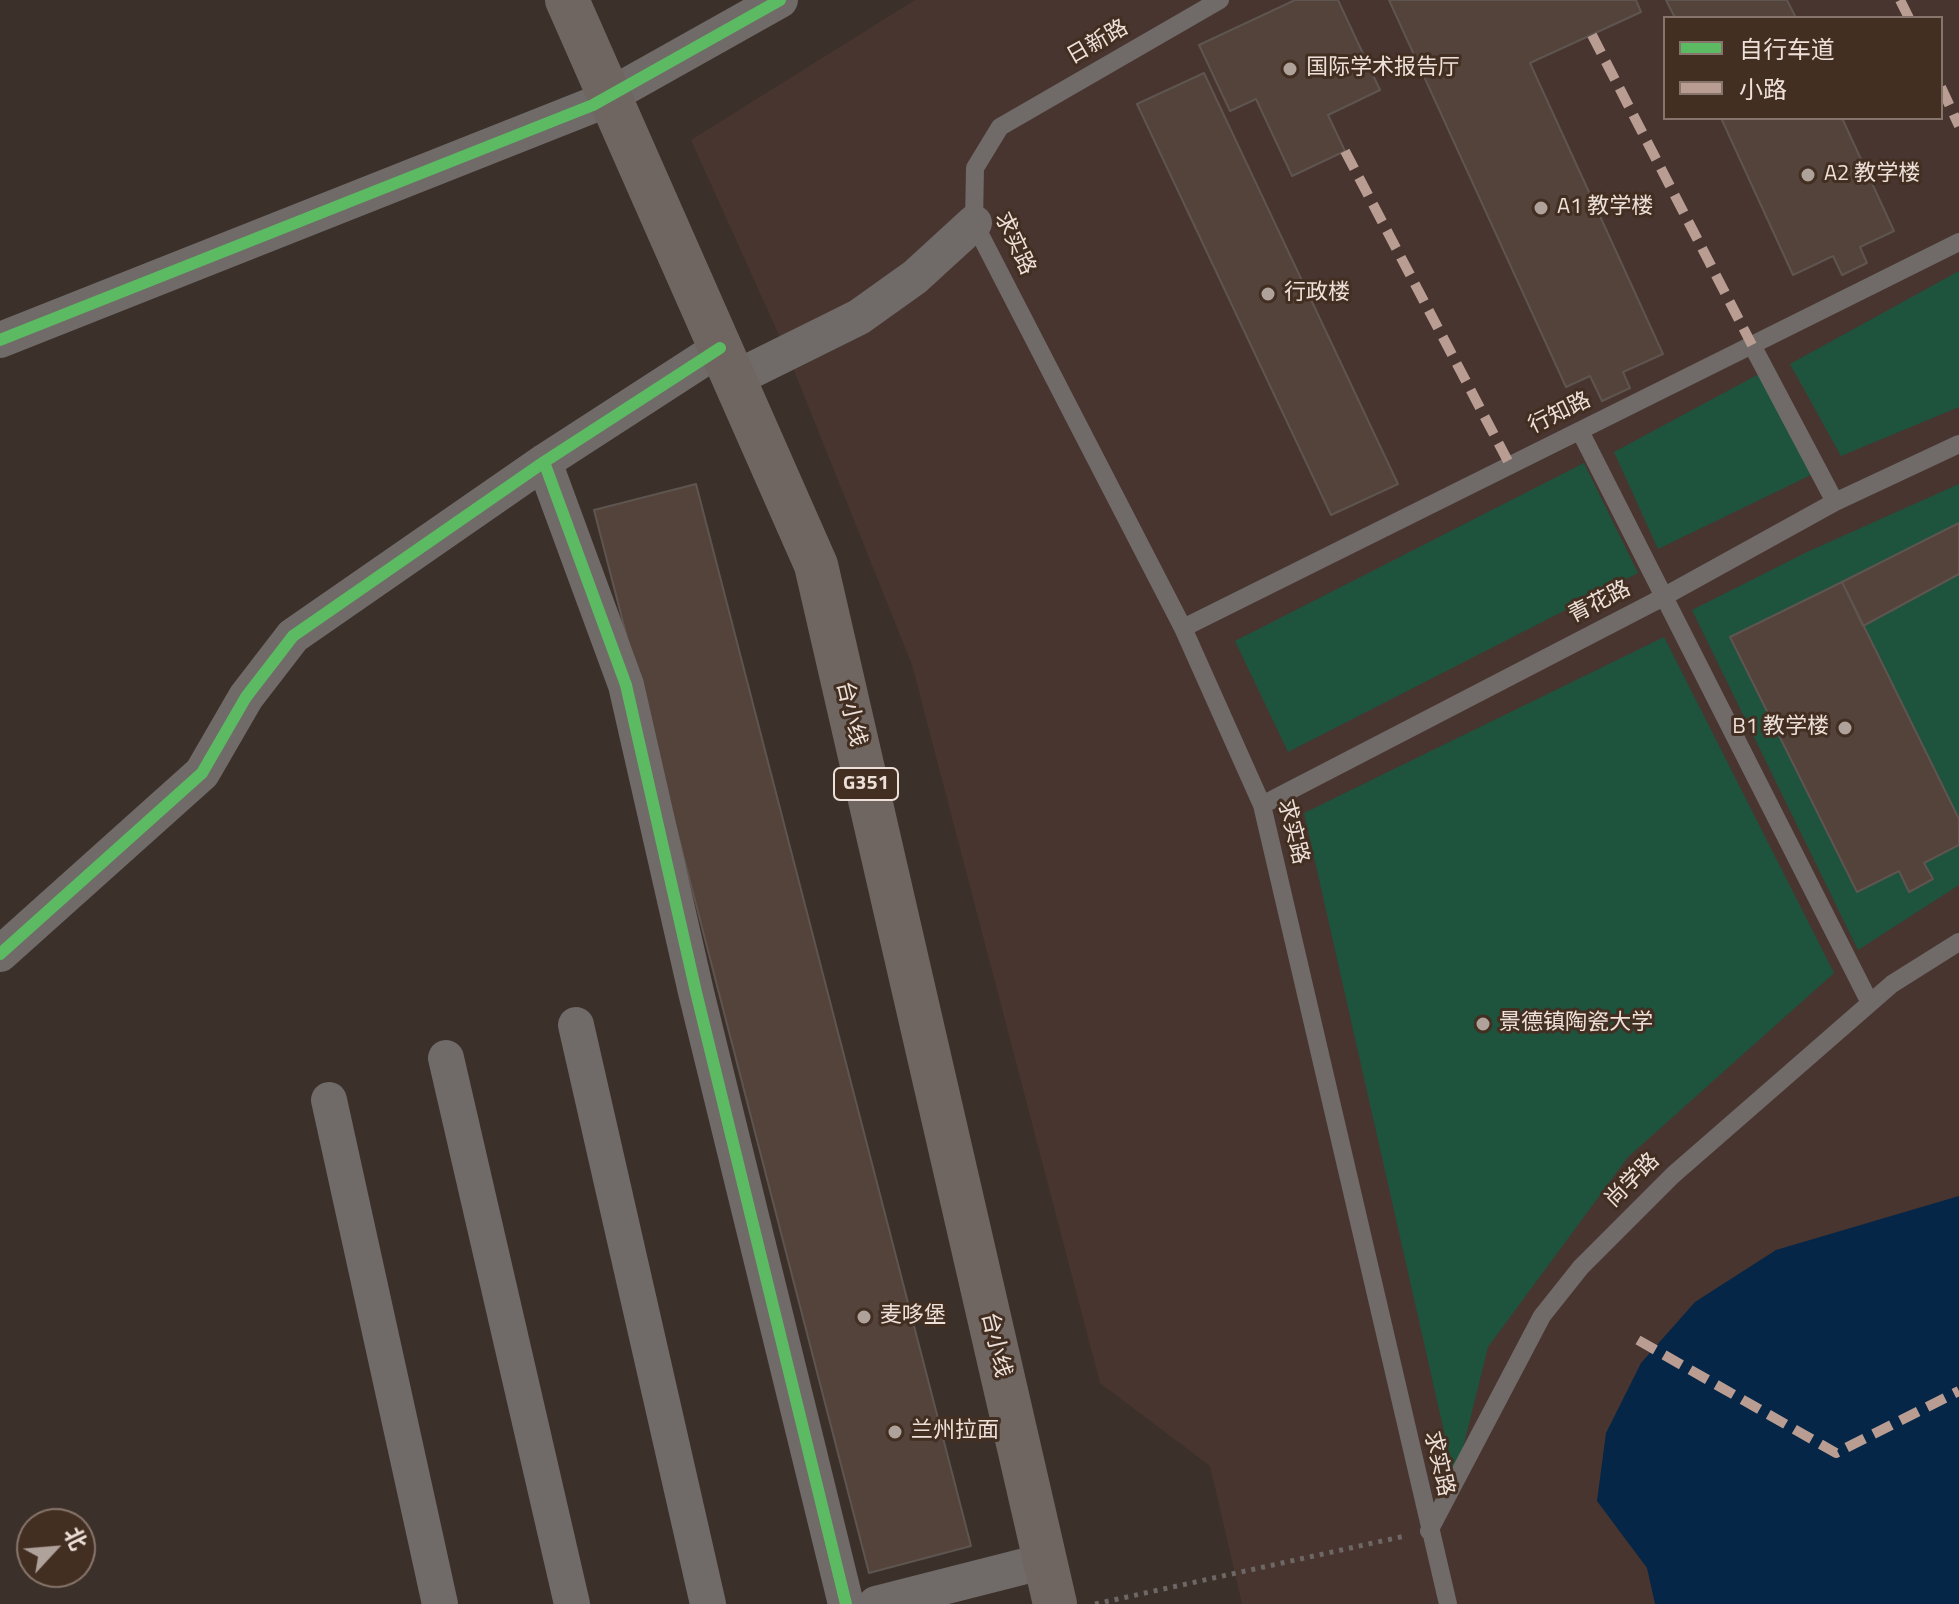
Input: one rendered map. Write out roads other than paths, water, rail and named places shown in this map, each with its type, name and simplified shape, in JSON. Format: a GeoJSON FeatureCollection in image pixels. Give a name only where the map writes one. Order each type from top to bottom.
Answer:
{"type":"FeatureCollection","features":[{"type":"Feature","properties":{"kind":"highway","name":"台小线"},"geometry":{"type":"LineString","coordinates":[[567,0],[816,565],[1055,1604]]}},
{"type":"Feature","properties":{"kind":"street"},"geometry":{"type":"LineString","coordinates":[[0,340],[609,96],[780,0]]}},
{"type":"Feature","properties":{"kind":"street"},"geometry":{"type":"LineString","coordinates":[[0,954],[202,773],[246,697],[293,636],[544,462],[727,363],[859,317],[915,277],[974,223]]}},
{"type":"Feature","properties":{"kind":"street"},"geometry":{"type":"LineString","coordinates":[[544,462],[626,685],[699,1007],[846,1604]]}},
{"type":"Feature","properties":{"kind":"street"},"geometry":{"type":"LineString","coordinates":[[576,1025],[708,1604]]}},
{"type":"Feature","properties":{"kind":"street"},"geometry":{"type":"LineString","coordinates":[[446,1058],[572,1604]]}},
{"type":"Feature","properties":{"kind":"street"},"geometry":{"type":"LineString","coordinates":[[329,1100],[440,1604]]}},
{"type":"Feature","properties":{"kind":"street"},"geometry":{"type":"LineString","coordinates":[[876,1604],[1045,1561]]}},
{"type":"Feature","properties":{"kind":"lane","name":"日新路"},"geometry":{"type":"LineString","coordinates":[[1000,127],[1220,0]]}},
{"type":"Feature","properties":{"kind":"lane","name":"求实路"},"geometry":{"type":"LineString","coordinates":[[1000,127],[975,168],[974,223],[1183,628],[1262,805],[1448,1604]]}},
{"type":"Feature","properties":{"kind":"lane","name":"行知路"},"geometry":{"type":"LineString","coordinates":[[1183,628],[1959,242]]}},
{"type":"Feature","properties":{"kind":"lane"},"geometry":{"type":"LineString","coordinates":[[1752,345],[1835,502]]}},
{"type":"Feature","properties":{"kind":"lane"},"geometry":{"type":"LineString","coordinates":[[1580,431],[1870,1003]]}},
{"type":"Feature","properties":{"kind":"lane","name":"青花路"},"geometry":{"type":"LineString","coordinates":[[1262,805],[1664,596],[1835,502],[1959,444]]}},
{"type":"Feature","properties":{"kind":"lane","name":"尚学路"},"geometry":{"type":"LineString","coordinates":[[1429,1531],[1542,1316],[1581,1267],[1673,1175],[1892,984],[1959,942]]}},
{"type":"Feature","properties":{"kind":"water"},"geometry":{"type":"Polygon","coordinates":[[[1959,1196],[1959,1604],[1655,1604],[1647,1568],[1597,1501],[1606,1433],[1641,1363],[1695,1302],[1776,1250],[1959,1196]]]}},
{"type":"Feature","properties":{"kind":"place","name":"国际学术报告厅"},"geometry":{"type":"Point","coordinates":[1290,69]}},
{"type":"Feature","properties":{"kind":"place","name":"A2 教学楼"},"geometry":{"type":"Point","coordinates":[1808,175]}},
{"type":"Feature","properties":{"kind":"place","name":"A1 教学楼"},"geometry":{"type":"Point","coordinates":[1541,208]}},
{"type":"Feature","properties":{"kind":"place","name":"行政楼"},"geometry":{"type":"Point","coordinates":[1268,294]}},
{"type":"Feature","properties":{"kind":"place","name":"B1 教学楼"},"geometry":{"type":"Point","coordinates":[1845,728]}},
{"type":"Feature","properties":{"kind":"place","name":"景德镇陶瓷大学"},"geometry":{"type":"Point","coordinates":[1483,1024]}},
{"type":"Feature","properties":{"kind":"place","name":"麦哆堡"},"geometry":{"type":"Point","coordinates":[864,1317]}},
{"type":"Feature","properties":{"kind":"place","name":"兰州拉面"},"geometry":{"type":"Point","coordinates":[895,1432]}}]}
